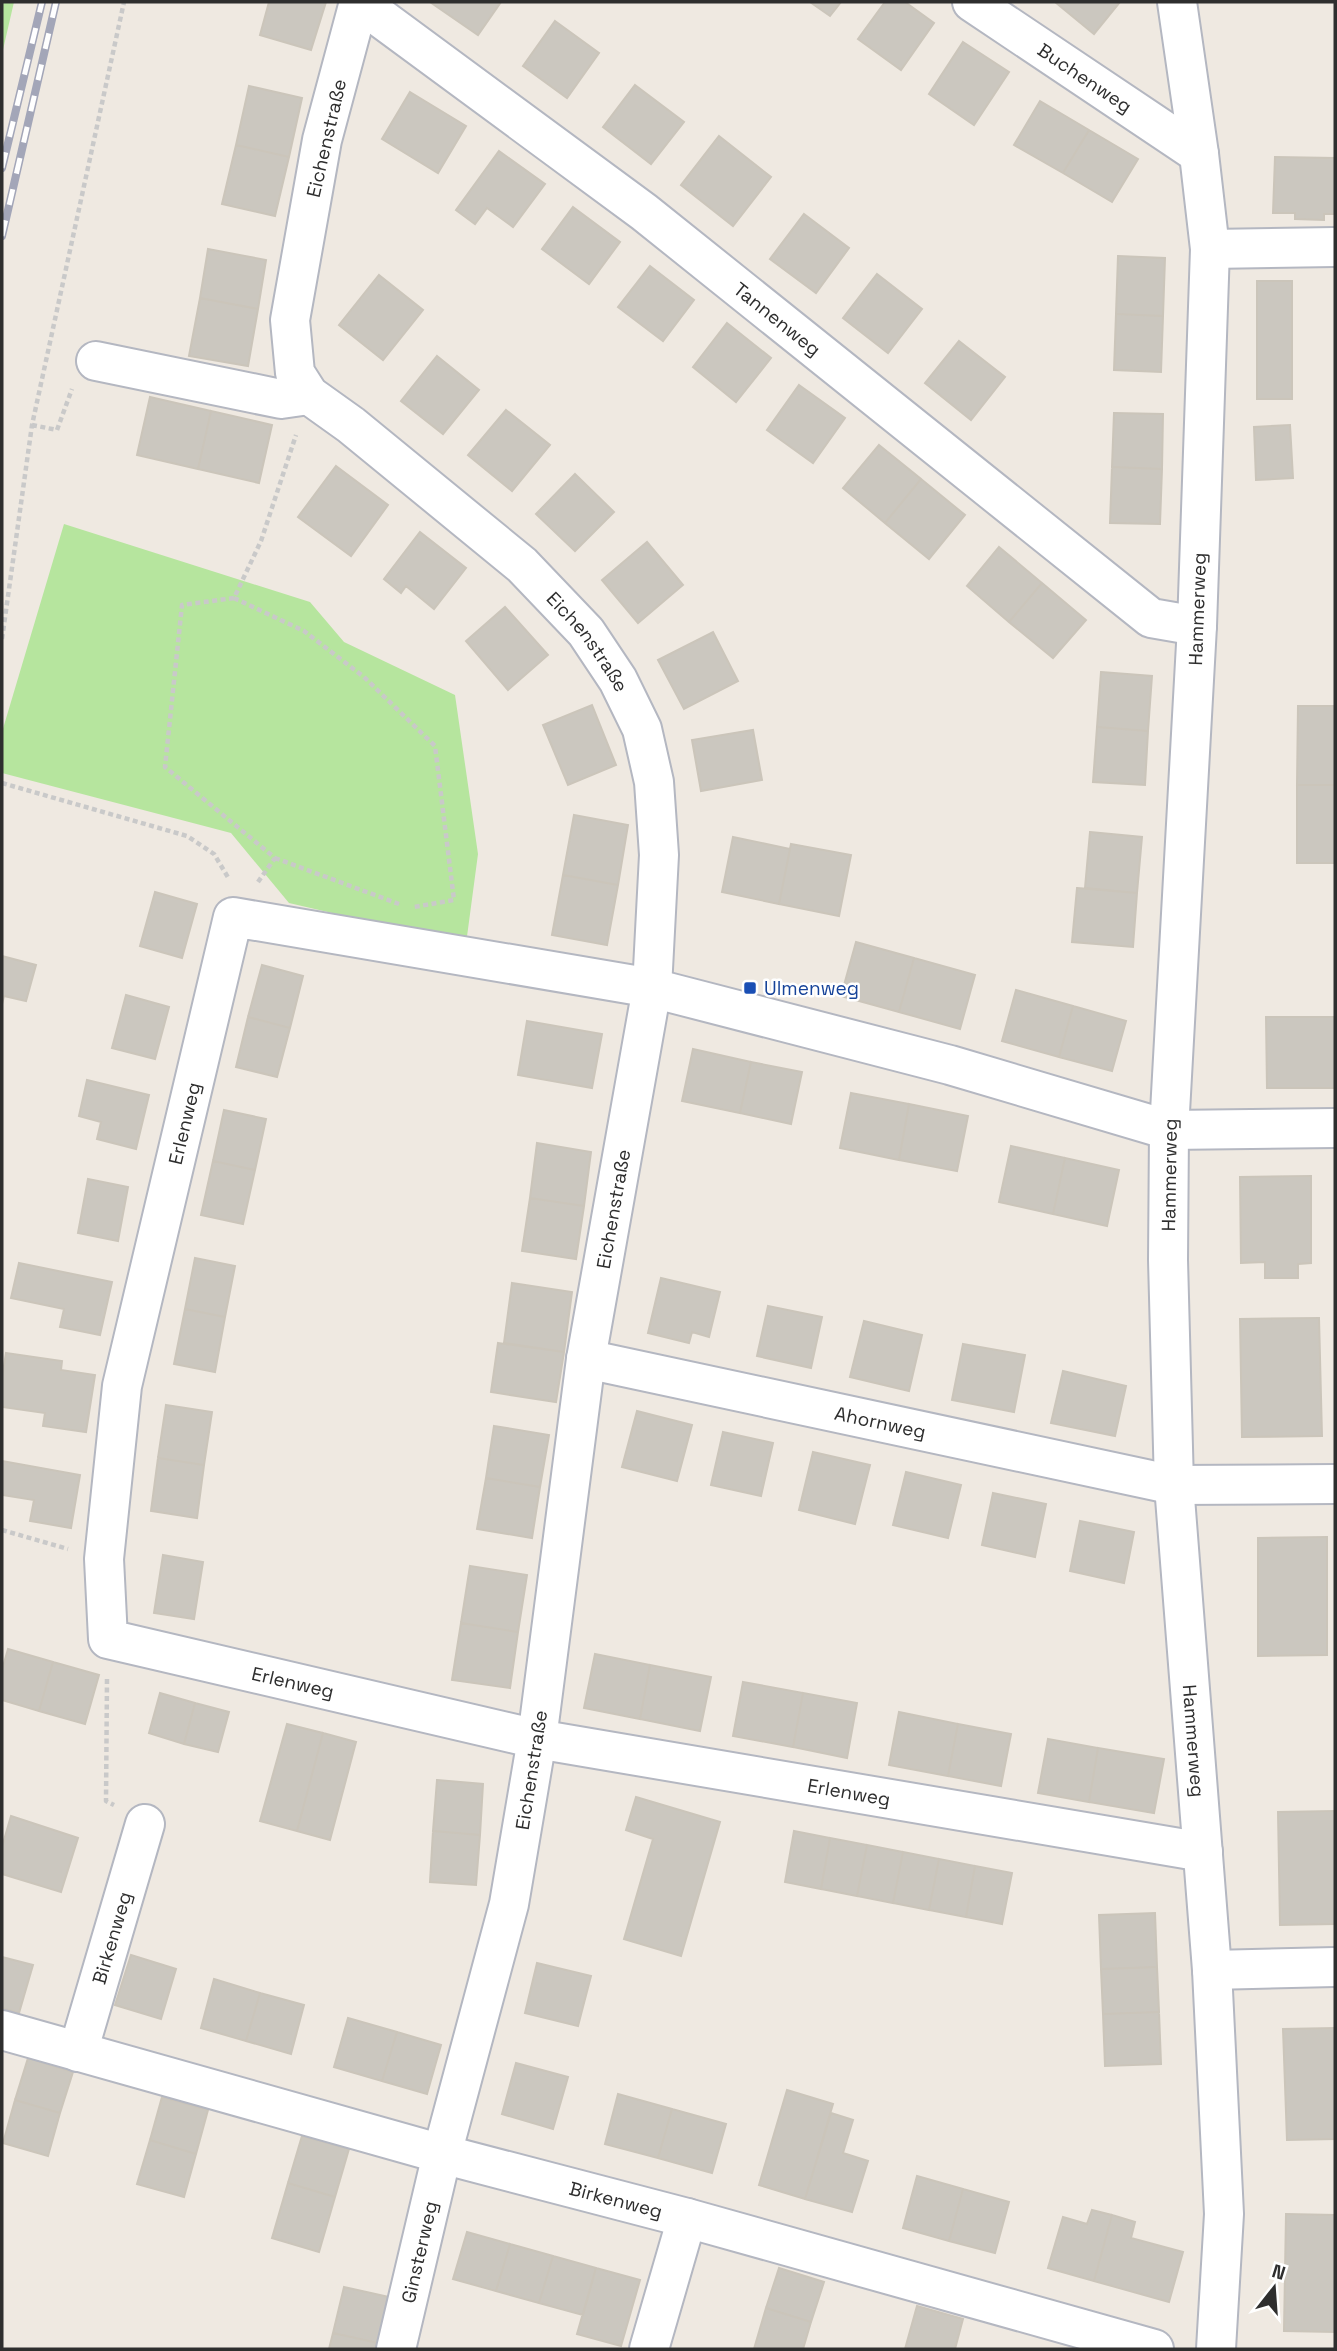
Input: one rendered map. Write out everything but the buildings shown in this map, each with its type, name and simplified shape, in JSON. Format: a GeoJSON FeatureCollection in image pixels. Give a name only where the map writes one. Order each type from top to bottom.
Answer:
{"type":"FeatureCollection","features":[{"type":"Feature","properties":{"kind":"street","name":"Eichenstraße"},"geometry":{"type":"LineString","coordinates":[[359,2],[322,141],[290,320],[295,373],[309,395],[351,425],[522,565],[586,632],[618,680],[642,729],[654,782],[659,855],[652,988],[586,1359],[537,1739],[509,1904],[442,2154]]}},
{"type":"Feature","properties":{"kind":"street","name":"Tannenweg"},"geometry":{"type":"LineString","coordinates":[[359,2],[644,212],[1151,618],[1196,626]]}},
{"type":"Feature","properties":{"kind":"street","name":"Buchenweg"},"geometry":{"type":"LineString","coordinates":[[972,2],[1199,154]]}},
{"type":"Feature","properties":{"kind":"street","name":"Hammerweg"},"geometry":{"type":"LineString","coordinates":[[1177,2],[1210,249],[1196,626],[1169,1130],[1168,1260],[1174,1485],[1212,1970],[1224,2214],[1216,2349]]}},
{"type":"Feature","properties":{"kind":"street"},"geometry":{"type":"LineString","coordinates":[[1210,249],[1335,247]]}},
{"type":"Feature","properties":{"kind":"street"},"geometry":{"type":"LineString","coordinates":[[96,361],[281,399],[309,395]]}},
{"type":"Feature","properties":{"kind":"street"},"geometry":{"type":"LineString","coordinates":[[233,917],[652,988],[950,1065],[1169,1130],[1335,1128]]}},
{"type":"Feature","properties":{"kind":"street","name":"Erlenweg"},"geometry":{"type":"LineString","coordinates":[[233,917],[122,1386],[104,1559],[108,1639],[537,1739],[1203,1852]]}},
{"type":"Feature","properties":{"kind":"street","name":"Ahornweg"},"geometry":{"type":"LineString","coordinates":[[586,1359],[1174,1485],[1335,1484]]}},
{"type":"Feature","properties":{"kind":"street","name":"Birkenweg"},"geometry":{"type":"LineString","coordinates":[[78,2052],[145,1824]]}},
{"type":"Feature","properties":{"kind":"street"},"geometry":{"type":"LineString","coordinates":[[1212,1970],[1335,1967]]}},
{"type":"Feature","properties":{"kind":"street","name":"Birkenweg"},"geometry":{"type":"LineString","coordinates":[[2,2030],[1154,2349]]}},
{"type":"Feature","properties":{"kind":"street","name":"Ginsterweg"},"geometry":{"type":"LineString","coordinates":[[396,2349],[442,2154]]}},
{"type":"Feature","properties":{"kind":"street"},"geometry":{"type":"LineString","coordinates":[[649,2349],[687,2218]]}},
{"type":"Feature","properties":{"kind":"path"},"geometry":{"type":"LineString","coordinates":[[2,639],[32,425],[124,2]]}},
{"type":"Feature","properties":{"kind":"path"},"geometry":{"type":"LineString","coordinates":[[32,425],[57,430],[80,367],[96,361]]}},
{"type":"Feature","properties":{"kind":"path"},"geometry":{"type":"LineString","coordinates":[[234,598],[261,541],[309,395]]}},
{"type":"Feature","properties":{"kind":"path"},"geometry":{"type":"LineString","coordinates":[[234,598],[304,631],[364,677],[435,746],[454,900],[408,908],[275,858],[165,767],[182,606],[234,598]]}},
{"type":"Feature","properties":{"kind":"path"},"geometry":{"type":"LineString","coordinates":[[2,783],[187,835],[214,855],[234,888],[233,917]]}},
{"type":"Feature","properties":{"kind":"path"},"geometry":{"type":"LineString","coordinates":[[233,917],[275,858]]}},
{"type":"Feature","properties":{"kind":"path"},"geometry":{"type":"LineString","coordinates":[[2,1530],[104,1559]]}},
{"type":"Feature","properties":{"kind":"path"},"geometry":{"type":"LineString","coordinates":[[108,1639],[106,1801],[145,1824]]}},
{"type":"Feature","properties":{"kind":"green space"},"geometry":{"type":"Polygon","coordinates":[[[2,2],[14,2],[2,54],[2,2]]]}},
{"type":"Feature","properties":{"kind":"green space"},"geometry":{"type":"Polygon","coordinates":[[[64,524],[310,602],[344,642],[455,695],[478,854],[466,944],[289,903],[231,833],[2,773],[2,732],[64,524]]]}},
{"type":"Feature","properties":{"kind":"railway"},"geometry":{"type":"LineString","coordinates":[[2,168],[42,2]]}},
{"type":"Feature","properties":{"kind":"railway"},"geometry":{"type":"LineString","coordinates":[[2,236],[56,2]]}},
{"type":"Feature","properties":{"kind":"place","name":"Ulmenweg"},"geometry":{"type":"Point","coordinates":[750,988]}}]}
